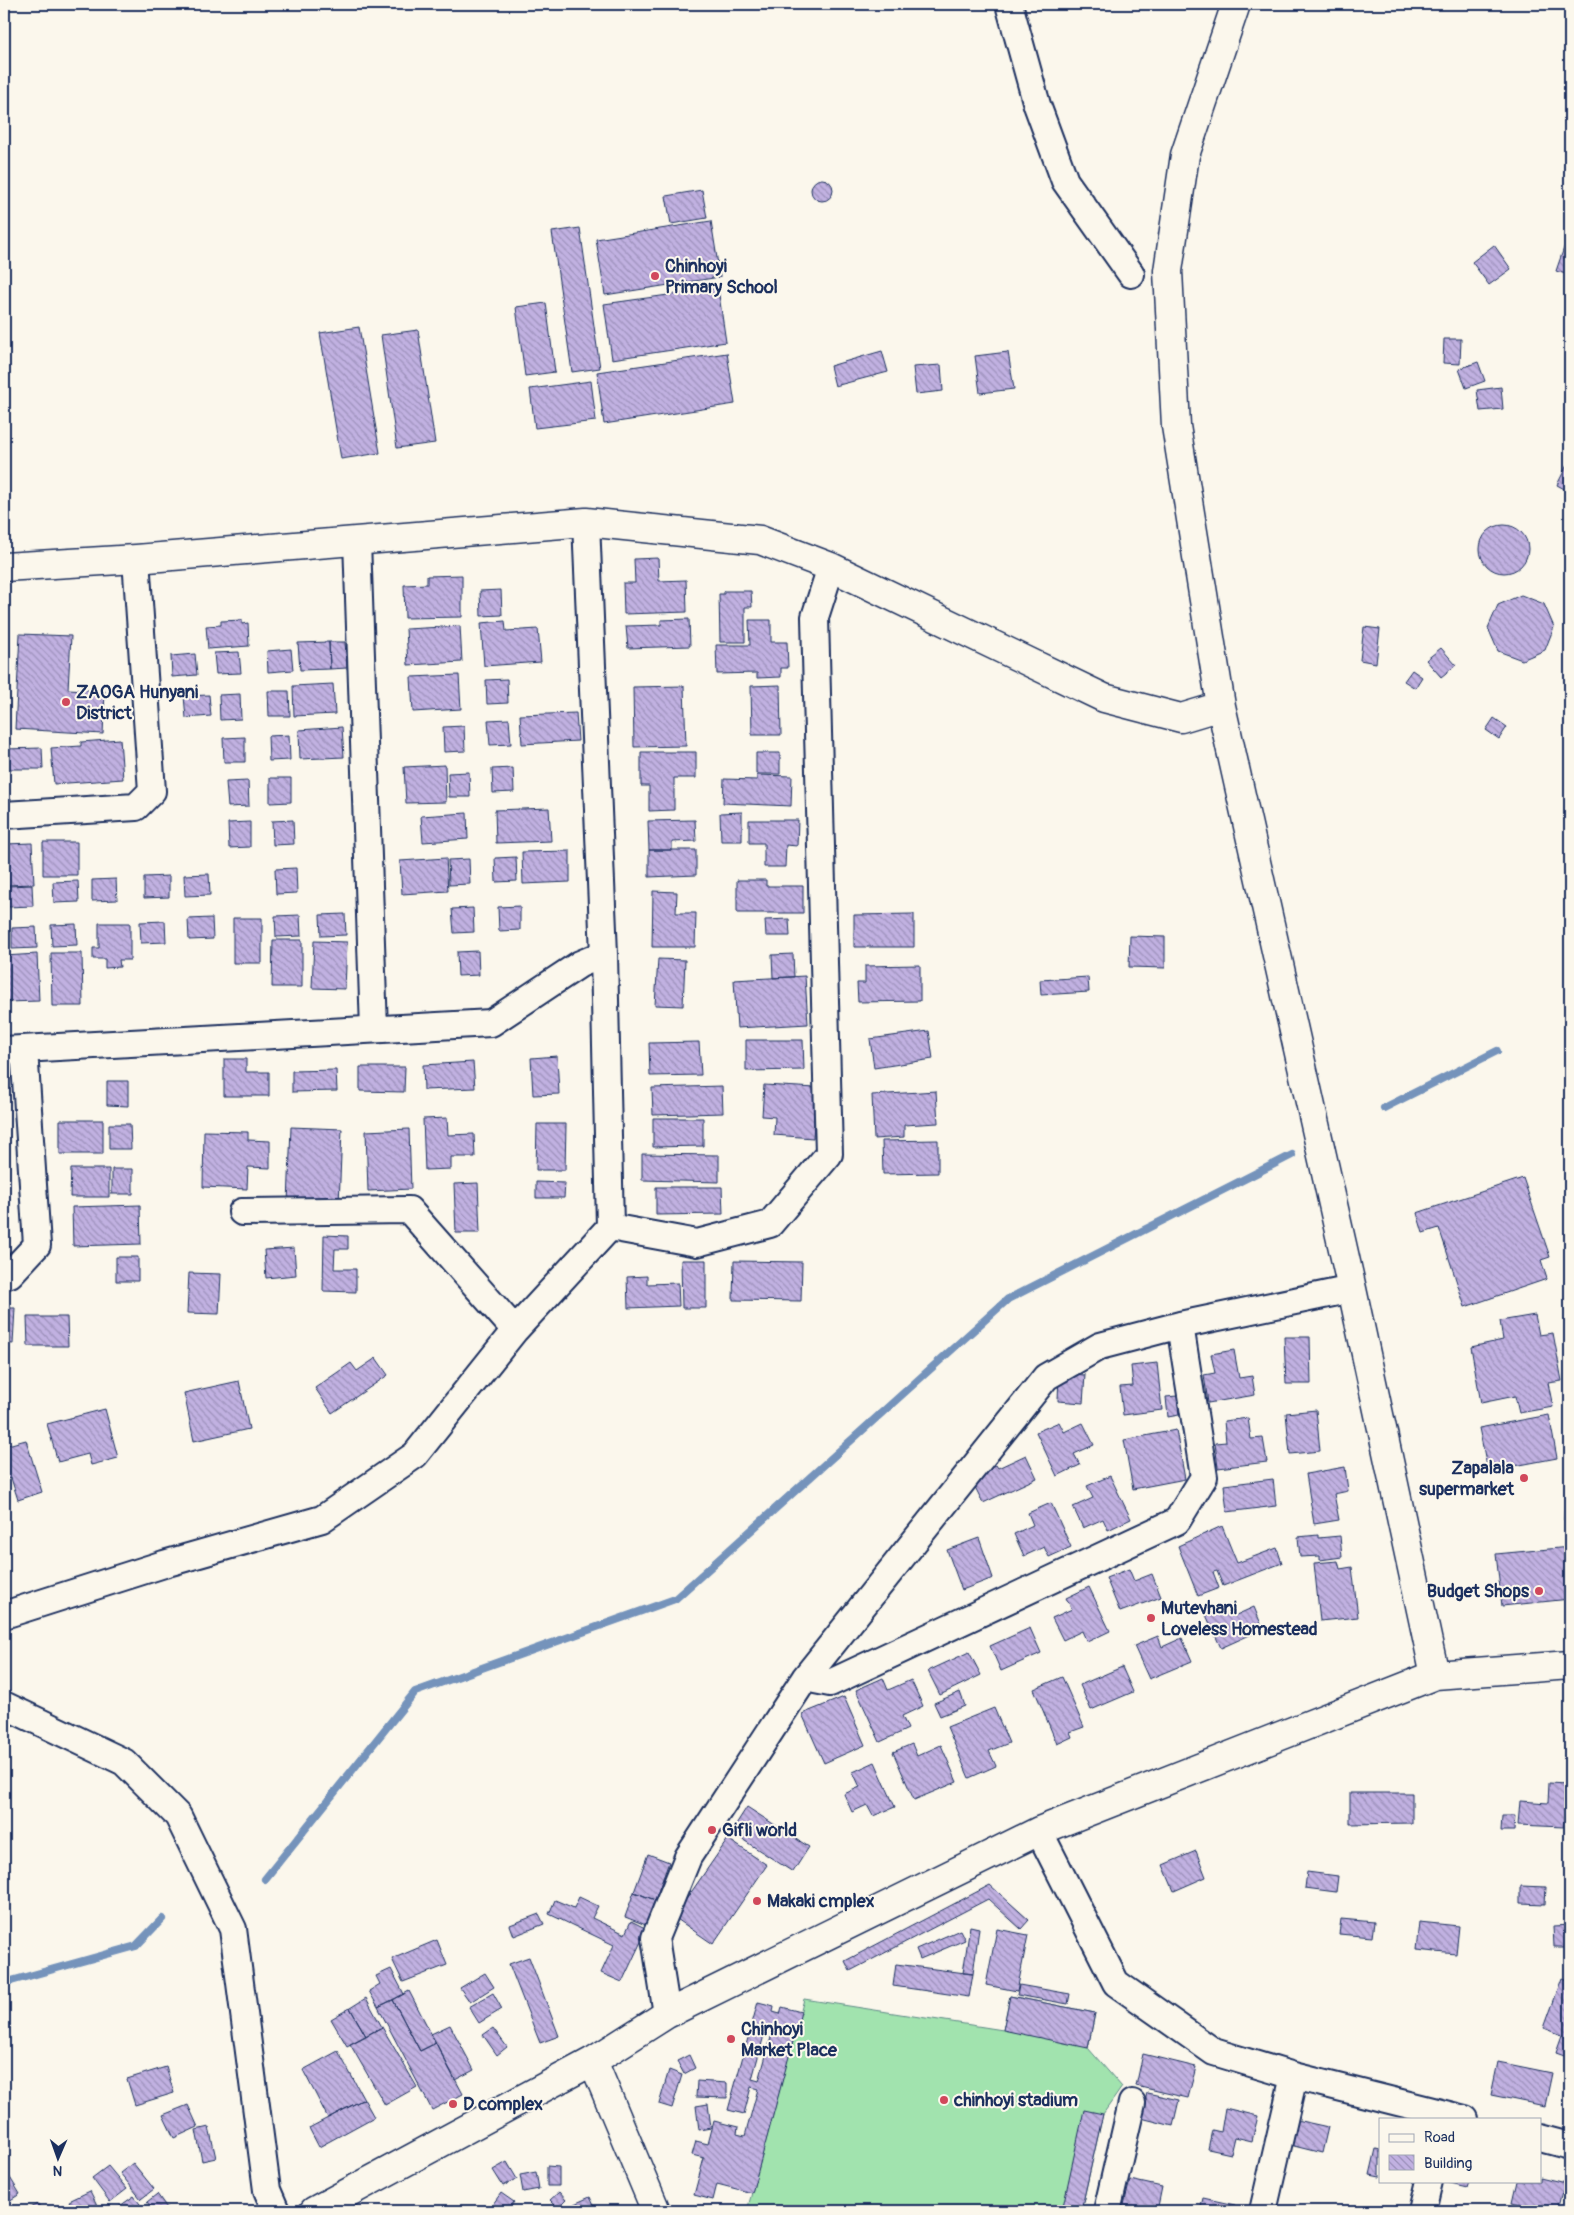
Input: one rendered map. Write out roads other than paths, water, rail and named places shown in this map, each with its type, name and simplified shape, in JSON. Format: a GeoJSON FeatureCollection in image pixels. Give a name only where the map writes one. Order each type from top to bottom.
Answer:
{"type":"FeatureCollection","features":[{"type":"Feature","properties":{"kind":"street"},"geometry":{"type":"LineString","coordinates":[[1009,4],[1037,106],[1065,181],[1131,274]]}},
{"type":"Feature","properties":{"kind":"street"},"geometry":{"type":"LineString","coordinates":[[1236,4],[1185,155],[1168,271],[1176,426],[1221,706],[1352,1289],[1435,1675]]}},
{"type":"Feature","properties":{"kind":"street"},"geometry":{"type":"LineString","coordinates":[[4,567],[136,559],[586,522],[760,540],[831,567],[1104,698],[1181,718],[1221,706]]}},
{"type":"Feature","properties":{"kind":"street"},"geometry":{"type":"LineString","coordinates":[[4,1615],[164,1564],[322,1519],[415,1454],[514,1330],[610,1227],[604,954],[586,522]]}},
{"type":"Feature","properties":{"kind":"street"},"geometry":{"type":"LineString","coordinates":[[358,541],[374,1029]]}},
{"type":"Feature","properties":{"kind":"street"},"geometry":{"type":"LineString","coordinates":[[4,815],[136,807],[152,791],[136,559]]}},
{"type":"Feature","properties":{"kind":"street"},"geometry":{"type":"LineString","coordinates":[[610,1227],[697,1243],[770,1224],[829,1154],[815,617],[831,567]]}},
{"type":"Feature","properties":{"kind":"street"},"geometry":{"type":"LineString","coordinates":[[4,1276],[10,1274],[37,1246],[14,1050],[491,1023],[580,964],[604,954]]}},
{"type":"Feature","properties":{"kind":"street"},"geometry":{"type":"LineString","coordinates":[[242,1212],[408,1210],[514,1330]]}},
{"type":"Feature","properties":{"kind":"street"},"geometry":{"type":"LineString","coordinates":[[667,2014],[655,1938],[688,1857],[805,1678],[1046,1377],[1100,1346],[1180,1325],[1352,1289]]}},
{"type":"Feature","properties":{"kind":"street"},"geometry":{"type":"LineString","coordinates":[[805,1678],[830,1683],[1177,1521],[1204,1477],[1180,1325]]}},
{"type":"Feature","properties":{"kind":"street"},"geometry":{"type":"LineString","coordinates":[[314,2211],[593,2061],[667,2014],[1039,1831],[1435,1675],[1570,1665]]}},
{"type":"Feature","properties":{"kind":"street"},"geometry":{"type":"LineString","coordinates":[[4,1705],[124,1762],[178,1816],[233,1929],[267,2190],[276,2211]]}},
{"type":"Feature","properties":{"kind":"street"},"geometry":{"type":"LineString","coordinates":[[1039,1831],[1116,1984],[1214,2052],[1294,2076],[1451,2117]]}},
{"type":"Feature","properties":{"kind":"street"},"geometry":{"type":"LineString","coordinates":[[593,2061],[656,2211]]}},
{"type":"Feature","properties":{"kind":"street"},"geometry":{"type":"LineString","coordinates":[[1263,2211],[1294,2076]]}},
{"type":"Feature","properties":{"kind":"street"},"geometry":{"type":"LineString","coordinates":[[1107,2211],[1132,2103]]}},
{"type":"Feature","properties":{"kind":"street"},"geometry":{"type":"LineString","coordinates":[[1542,2139],[1570,2146]]}},
{"type":"Feature","properties":{"kind":"street"},"geometry":{"type":"LineString","coordinates":[[1422,2211],[1429,2182]]}},
{"type":"Feature","properties":{"kind":"waterway"},"geometry":{"type":"LineString","coordinates":[[1384,1108],[1497,1051]]}},
{"type":"Feature","properties":{"kind":"waterway"},"geometry":{"type":"LineString","coordinates":[[265,1879],[415,1692],[675,1599],[1008,1299],[1292,1155]]}},
{"type":"Feature","properties":{"kind":"waterway"},"geometry":{"type":"LineString","coordinates":[[4,1983],[136,1946],[162,1919]]}},
{"type":"Feature","properties":{"kind":"place","name":"Chinhoyi Primary School"},"geometry":{"type":"Point","coordinates":[655,276]}},
{"type":"Feature","properties":{"kind":"place","name":"ZAOGA Hunyani District"},"geometry":{"type":"Point","coordinates":[66,702]}},
{"type":"Feature","properties":{"kind":"place","name":"Zapalala supermarket"},"geometry":{"type":"Point","coordinates":[1524,1478]}},
{"type":"Feature","properties":{"kind":"place","name":"Budget Shops"},"geometry":{"type":"Point","coordinates":[1539,1591]}},
{"type":"Feature","properties":{"kind":"place","name":"Mutevhani Loveless Homestead"},"geometry":{"type":"Point","coordinates":[1151,1618]}},
{"type":"Feature","properties":{"kind":"place","name":"Gifli world"},"geometry":{"type":"Point","coordinates":[712,1830]}},
{"type":"Feature","properties":{"kind":"place","name":"Makaki cmplex"},"geometry":{"type":"Point","coordinates":[757,1901]}},
{"type":"Feature","properties":{"kind":"place","name":"Chinhoyi Market Place"},"geometry":{"type":"Point","coordinates":[731,2039]}},
{"type":"Feature","properties":{"kind":"place","name":"chinhoyi stadium"},"geometry":{"type":"Point","coordinates":[944,2100]}},
{"type":"Feature","properties":{"kind":"place","name":"D complex"},"geometry":{"type":"Point","coordinates":[453,2104]}}]}
